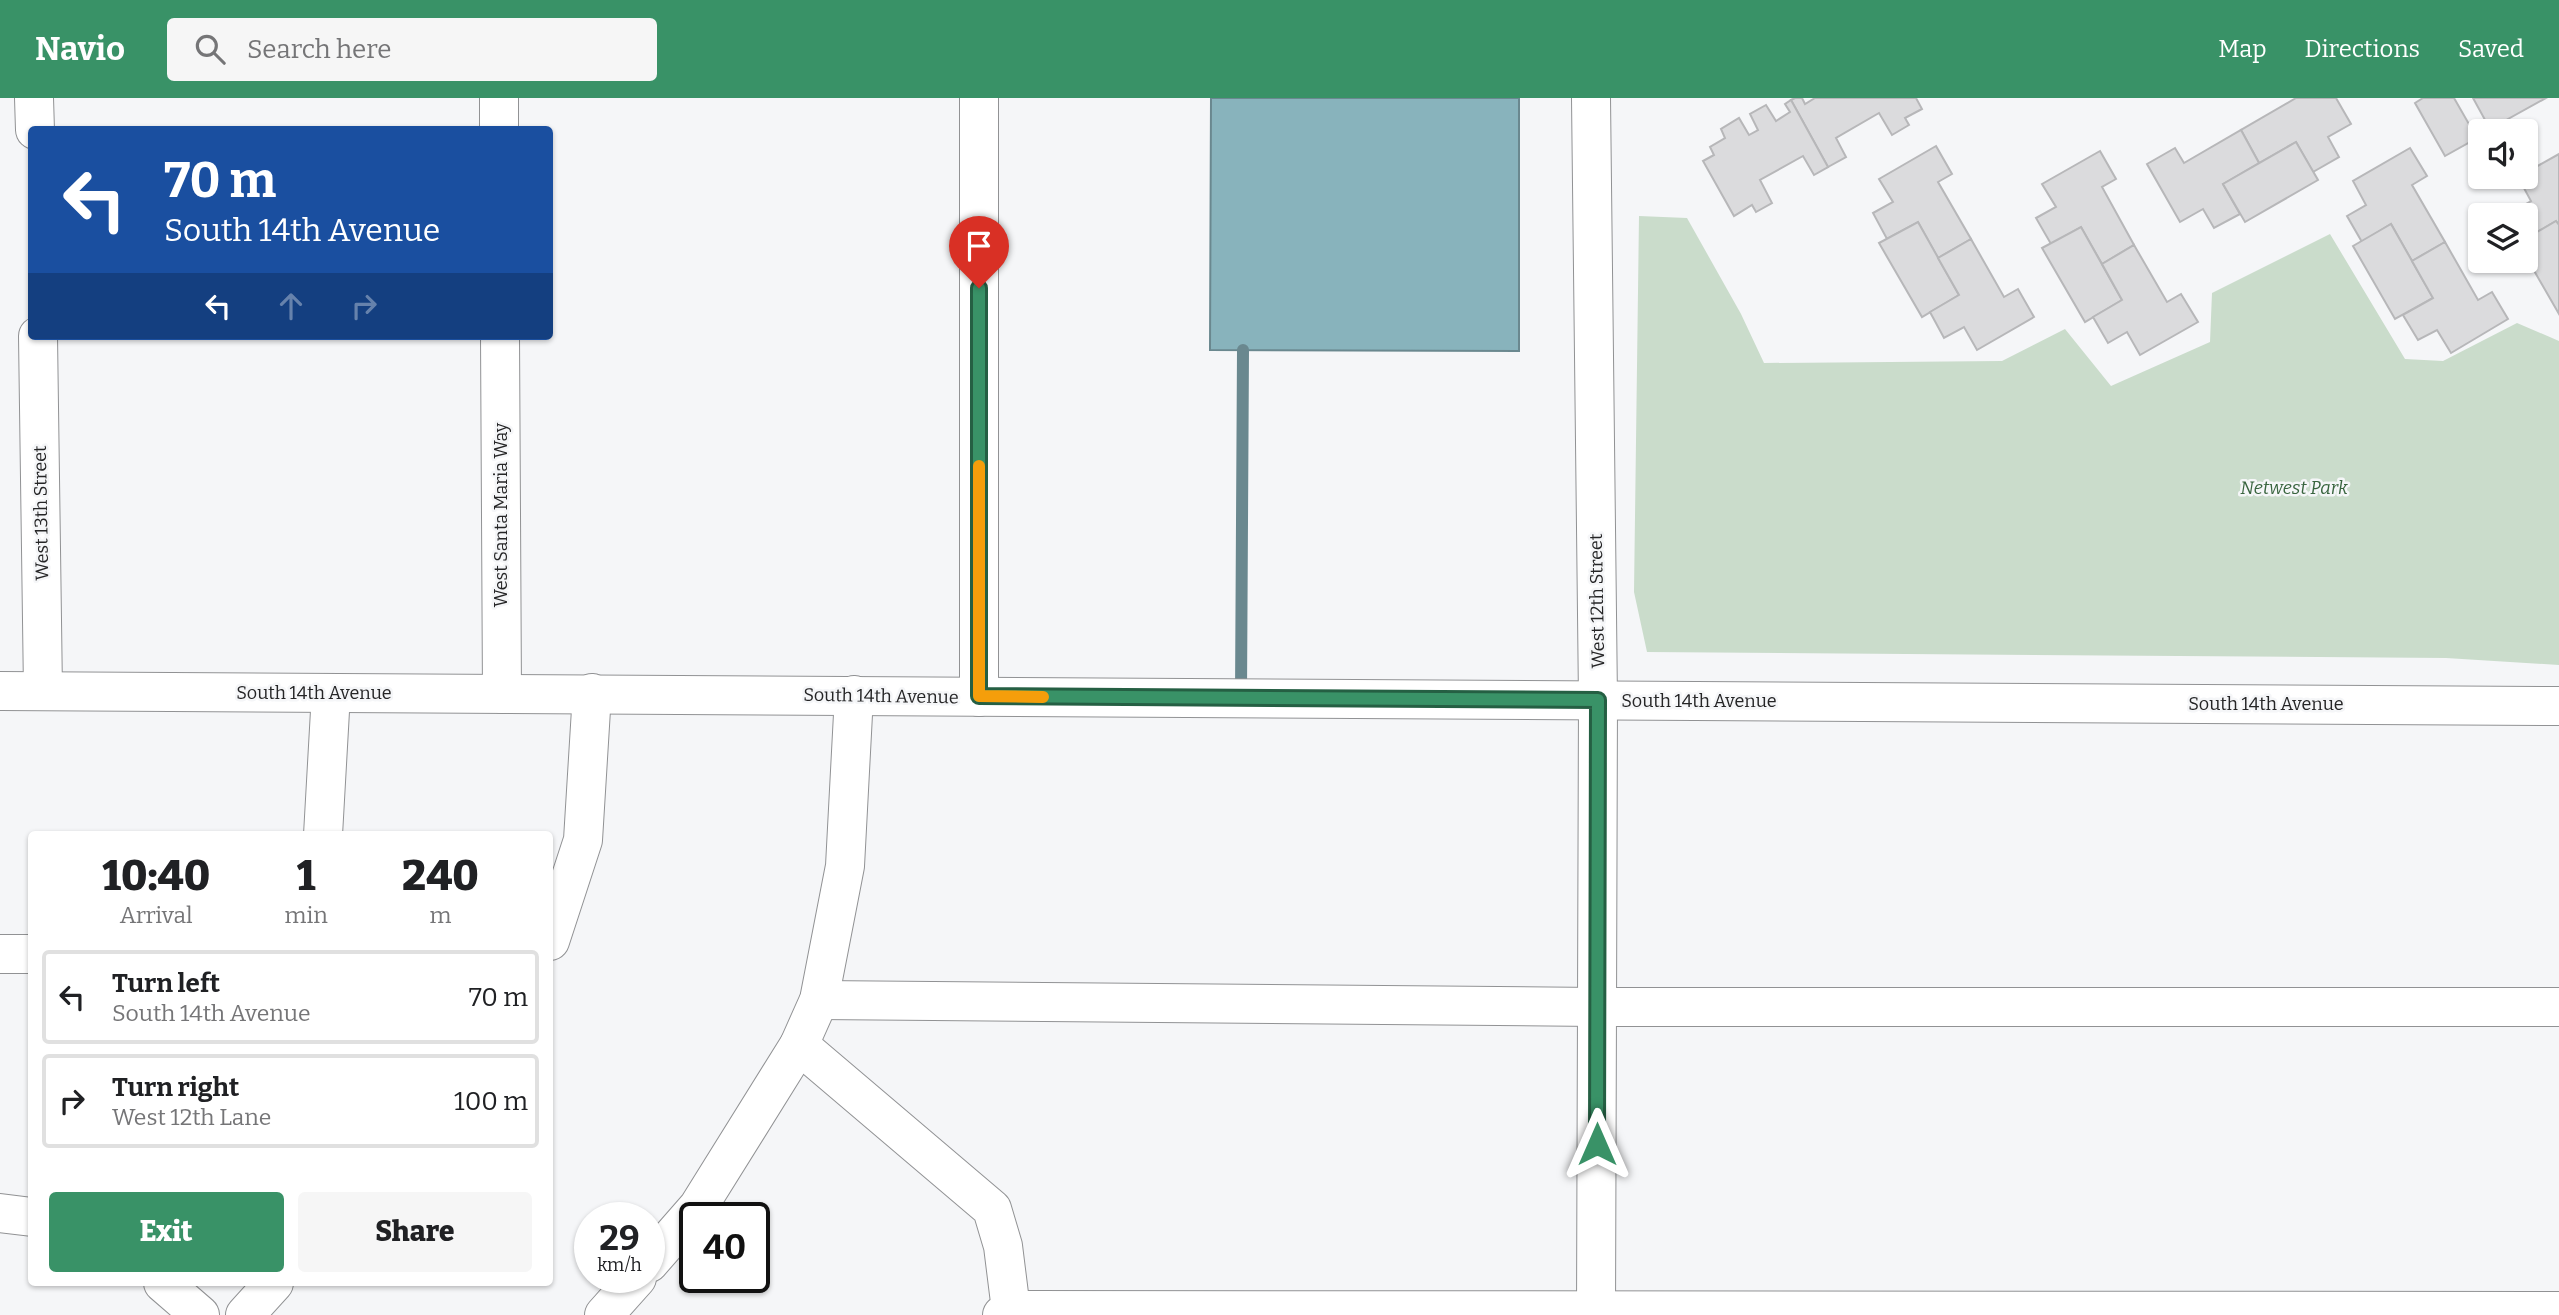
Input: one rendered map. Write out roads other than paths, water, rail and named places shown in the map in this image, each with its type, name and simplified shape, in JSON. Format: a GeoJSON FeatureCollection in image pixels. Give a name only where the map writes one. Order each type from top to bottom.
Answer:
{"type":"FeatureCollection","features":[{"type":"Feature","properties":{"kind":"street"},"geometry":{"type":"LineString","coordinates":[[34,98],[35,126]]}},
{"type":"Feature","properties":{"kind":"street"},"geometry":{"type":"LineString","coordinates":[[499,98],[499,126]]}},
{"type":"Feature","properties":{"kind":"street"},"geometry":{"type":"LineString","coordinates":[[979,98],[979,696]]}},
{"type":"Feature","properties":{"kind":"street","name":"West 12th Street"},"geometry":{"type":"LineString","coordinates":[[1591,98],[1598,700],[1597,1312]]}},
{"type":"Feature","properties":{"kind":"street","name":"West 13th Street"},"geometry":{"type":"LineString","coordinates":[[38,340],[44,691]]}},
{"type":"Feature","properties":{"kind":"street","name":"West Santa Maria Way"},"geometry":{"type":"LineString","coordinates":[[500,340],[502,694]]}},
{"type":"Feature","properties":{"kind":"street","name":"South 14th Avenue"},"geometry":{"type":"LineString","coordinates":[[0,691],[2559,706]]}},
{"type":"Feature","properties":{"kind":"street"},"geometry":{"type":"LineString","coordinates":[[323,831],[331,693]]}},
{"type":"Feature","properties":{"kind":"street"},"geometry":{"type":"LineString","coordinates":[[553,932],[583,840],[592,693]]}},
{"type":"Feature","properties":{"kind":"street"},"geometry":{"type":"LineString","coordinates":[[665,1245],[698,1207],[799,1045],[819,1000],[845,866],[853,695]]}},
{"type":"Feature","properties":{"kind":"street"},"geometry":{"type":"LineString","coordinates":[[0,954],[28,954]]}},
{"type":"Feature","properties":{"kind":"street"},"geometry":{"type":"LineString","coordinates":[[819,1000],[1597,1007],[2559,1007]]}},
{"type":"Feature","properties":{"kind":"street"},"geometry":{"type":"LineString","coordinates":[[799,1045],[992,1209],[1003,1246],[1007,1312],[2559,1311]]}},
{"type":"Feature","properties":{"kind":"street"},"geometry":{"type":"LineString","coordinates":[[0,1213],[28,1216]]}},
{"type":"Feature","properties":{"kind":"street"},"geometry":{"type":"LineString","coordinates":[[166,1286],[200,1315]]}},
{"type":"Feature","properties":{"kind":"street"},"geometry":{"type":"LineString","coordinates":[[245,1315],[271,1286]]}},
{"type":"Feature","properties":{"kind":"street"},"geometry":{"type":"LineString","coordinates":[[604,1315],[624,1293]]}},
{"type":"Feature","properties":{"kind":"water"},"geometry":{"type":"Polygon","coordinates":[[[1211,98],[1519,98],[1519,351],[1210,350],[1211,98]]]}},
{"type":"Feature","properties":{"kind":"waterway"},"geometry":{"type":"LineString","coordinates":[[1241,694],[1243,350]]}},
{"type":"Feature","properties":{"kind":"park label","name":"Netwest Park"},"geometry":{"type":"Point","coordinates":[2294,488]}}]}
